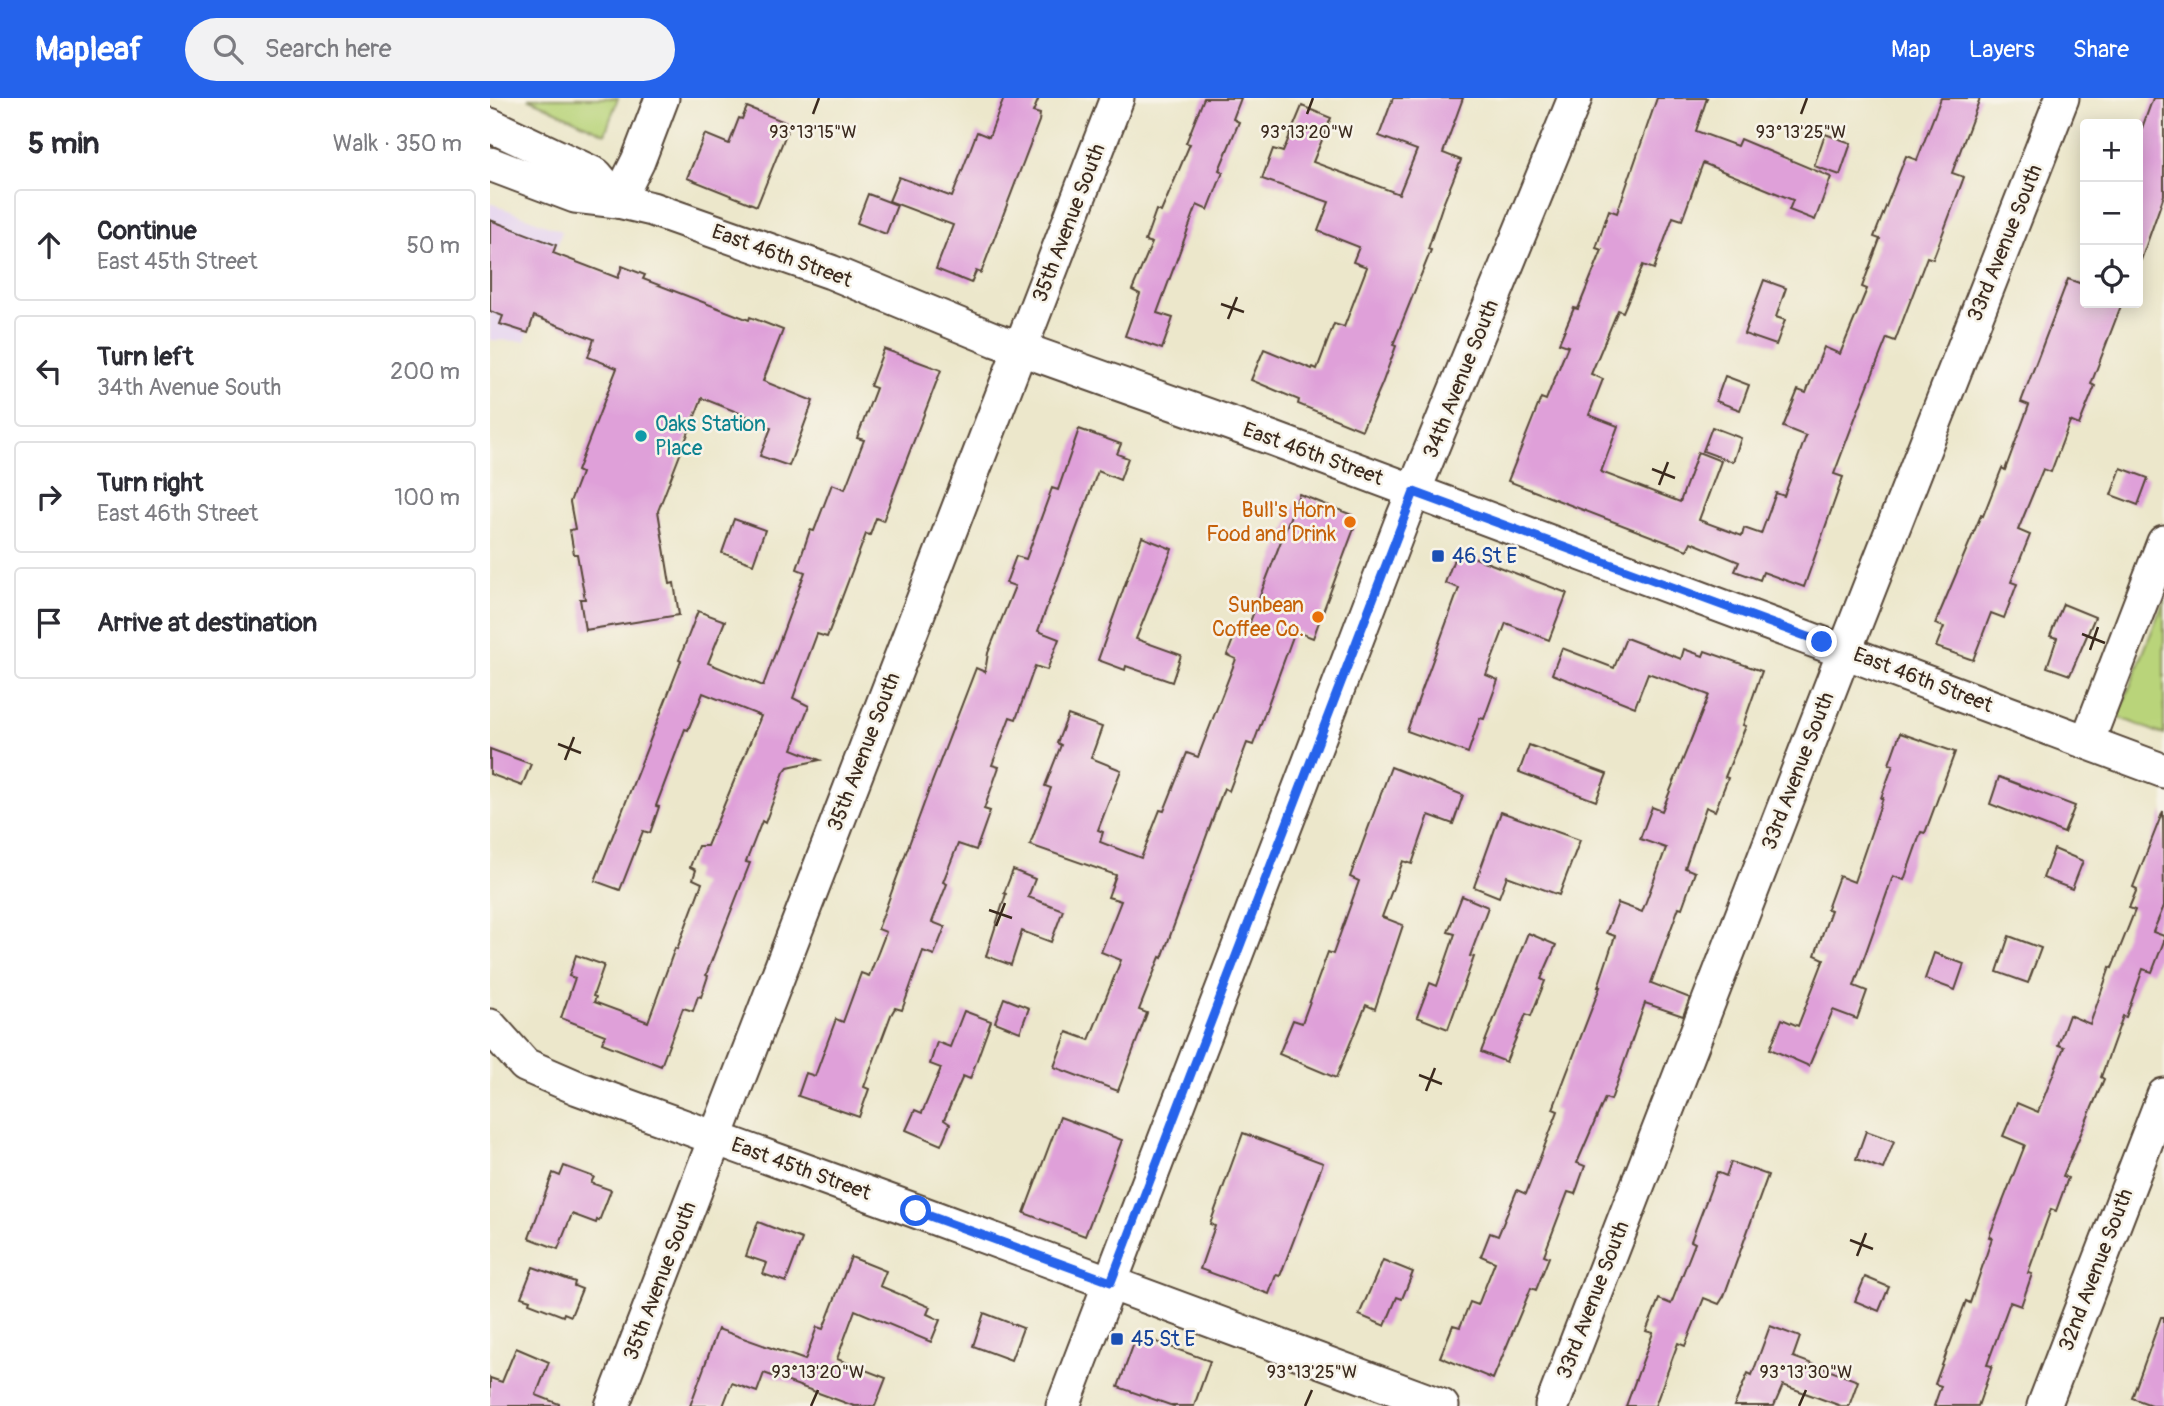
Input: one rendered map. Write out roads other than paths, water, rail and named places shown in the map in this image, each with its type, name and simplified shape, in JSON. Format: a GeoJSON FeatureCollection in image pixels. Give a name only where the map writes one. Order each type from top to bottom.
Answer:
{"type":"FeatureCollection","features":[{"type":"Feature","properties":{"kind":"street"},"geometry":{"type":"LineString","coordinates":[[490,125],[596,174],[618,201],[638,161],[662,98]]}},
{"type":"Feature","properties":{"kind":"street","name":"35th Avenue South"},"geometry":{"type":"LineString","coordinates":[[612,1406],[1117,98]]}},
{"type":"Feature","properties":{"kind":"street","name":"34th Avenue South"},"geometry":{"type":"LineString","coordinates":[[1063,1406],[1414,492],[1575,98]]}},
{"type":"Feature","properties":{"kind":"street","name":"33rd Avenue South"},"geometry":{"type":"LineString","coordinates":[[1552,1406],[2062,98]]}},
{"type":"Feature","properties":{"kind":"street","name":"East 46th Street"},"geometry":{"type":"LineString","coordinates":[[490,164],[575,196],[618,201],[652,209],[831,272],[1020,348],[1845,650],[2164,771]]}},
{"type":"Feature","properties":{"kind":"street"},"geometry":{"type":"LineString","coordinates":[[2087,742],[2164,542]]}},
{"type":"Feature","properties":{"kind":"street","name":"East 45th Street"},"geometry":{"type":"LineString","coordinates":[[490,1026],[525,1065],[578,1088],[1442,1406]]}},
{"type":"Feature","properties":{"kind":"street","name":"32nd Avenue South"},"geometry":{"type":"LineString","coordinates":[[2044,1406],[2164,1095]]}},
{"type":"Feature","properties":{"kind":"place","name":"Oaks Station Place"},"geometry":{"type":"Point","coordinates":[641,436]}},
{"type":"Feature","properties":{"kind":"place","name":"Bull's Horn Food and Drink"},"geometry":{"type":"Point","coordinates":[1350,522]}},
{"type":"Feature","properties":{"kind":"place","name":"46 St E"},"geometry":{"type":"Point","coordinates":[1438,556]}},
{"type":"Feature","properties":{"kind":"place","name":"Sunbean Coffee Co."},"geometry":{"type":"Point","coordinates":[1318,617]}},
{"type":"Feature","properties":{"kind":"place","name":"45 St E"},"geometry":{"type":"Point","coordinates":[1117,1339]}}]}
